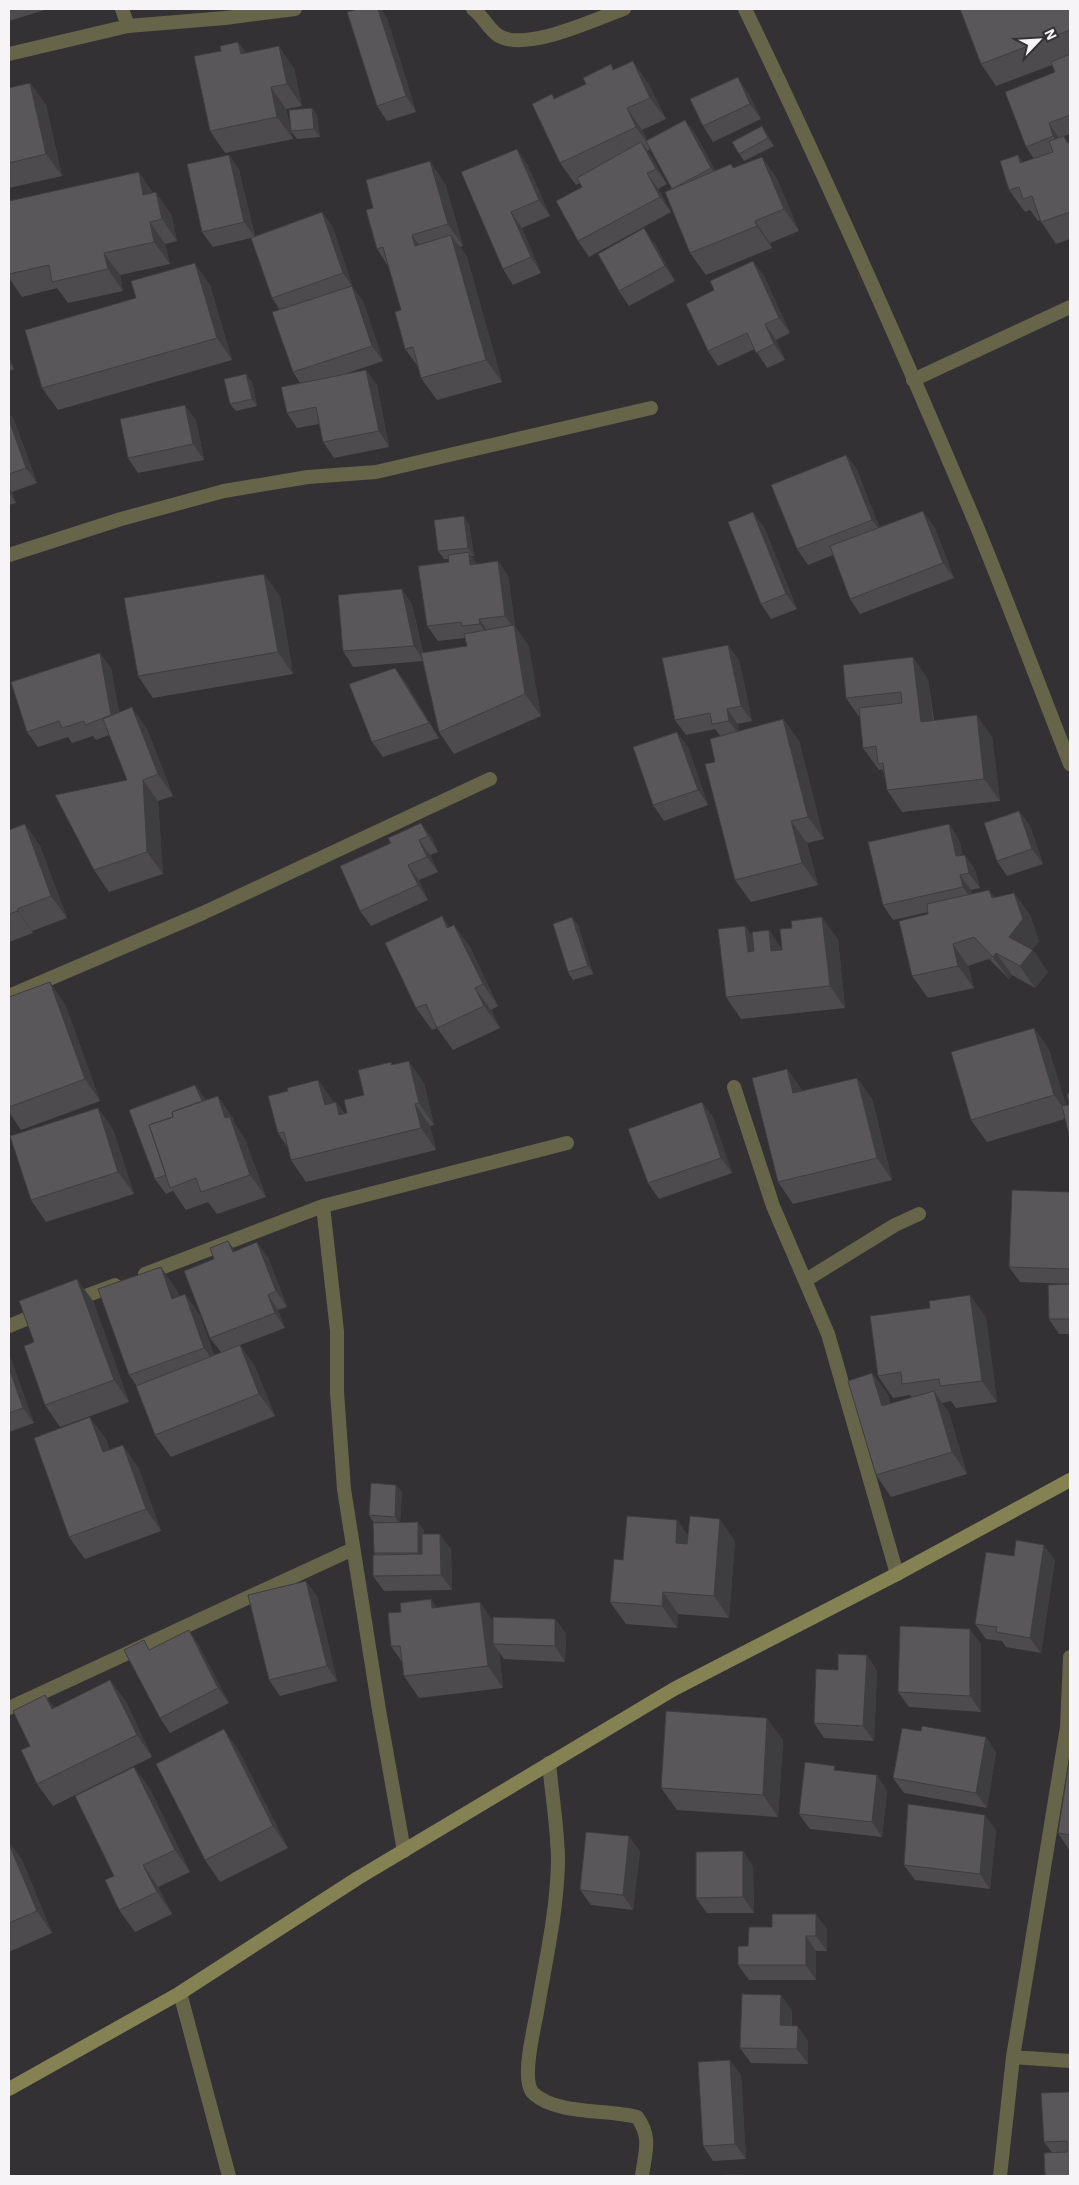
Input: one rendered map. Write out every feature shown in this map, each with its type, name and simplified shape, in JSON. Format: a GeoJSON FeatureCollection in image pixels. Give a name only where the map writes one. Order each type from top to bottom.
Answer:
{"type":"FeatureCollection","features":[{"type":"Feature","properties":{"kind":"main road"},"geometry":{"type":"LineString","coordinates":[[9,2089],[180,1993],[358,1878],[674,1689],[897,1574],[1070,1480]]}},
{"type":"Feature","properties":{"kind":"street"},"geometry":{"type":"LineString","coordinates":[[122,9],[128,26]]}},
{"type":"Feature","properties":{"kind":"street"},"geometry":{"type":"LineString","coordinates":[[9,54],[128,26],[225,18],[295,9]]}},
{"type":"Feature","properties":{"kind":"street"},"geometry":{"type":"LineString","coordinates":[[473,9],[498,36],[522,42],[552,35],[624,9]]}},
{"type":"Feature","properties":{"kind":"street"},"geometry":{"type":"LineString","coordinates":[[745,9],[786,95],[975,522],[1070,764]]}},
{"type":"Feature","properties":{"kind":"street"},"geometry":{"type":"LineString","coordinates":[[913,380],[1070,307]]}},
{"type":"Feature","properties":{"kind":"street"},"geometry":{"type":"LineString","coordinates":[[9,555],[121,519],[224,491],[308,477],[376,472],[651,408]]}},
{"type":"Feature","properties":{"kind":"street"},"geometry":{"type":"LineString","coordinates":[[9,996],[203,913],[490,779]]}},
{"type":"Feature","properties":{"kind":"street"},"geometry":{"type":"LineString","coordinates":[[734,1087],[773,1206],[828,1334],[897,1574]]}},
{"type":"Feature","properties":{"kind":"street"},"geometry":{"type":"LineString","coordinates":[[9,1326],[324,1206],[567,1143]]}},
{"type":"Feature","properties":{"kind":"street"},"geometry":{"type":"LineString","coordinates":[[324,1206],[337,1331],[338,1402],[344,1489],[352,1549],[404,1851]]}},
{"type":"Feature","properties":{"kind":"street"},"geometry":{"type":"LineString","coordinates":[[806,1280],[895,1225],[919,1214]]}},
{"type":"Feature","properties":{"kind":"street"},"geometry":{"type":"LineString","coordinates":[[9,1708],[352,1549]]}},
{"type":"Feature","properties":{"kind":"street"},"geometry":{"type":"LineString","coordinates":[[1000,2176],[1013,2057],[1066,1727],[1070,1656]]}},
{"type":"Feature","properties":{"kind":"street"},"geometry":{"type":"LineString","coordinates":[[549,1763],[558,1860],[556,1904],[527,2075],[532,2092],[544,2100],[580,2110],[637,2117],[645,2128],[647,2138],[642,2176]]}},
{"type":"Feature","properties":{"kind":"street"},"geometry":{"type":"LineString","coordinates":[[180,1993],[229,2176]]}},
{"type":"Feature","properties":{"kind":"street"},"geometry":{"type":"LineString","coordinates":[[1013,2057],[1070,2061]]}},
{"type":"Feature","properties":{"kind":"building"},"geometry":{"type":"Polygon","coordinates":[[[358,9],[378,9],[406,96],[377,106],[347,12],[358,9]]]}},
{"type":"Feature","properties":{"kind":"building"},"geometry":{"type":"Polygon","coordinates":[[[960,9],[1070,9],[1070,30],[981,64],[960,9]]]}},
{"type":"Feature","properties":{"kind":"building"},"geometry":{"type":"Polygon","coordinates":[[[238,42],[241,54],[279,46],[287,84],[271,87],[277,117],[210,131],[194,56],[221,51],[220,46],[238,42]]]}},
{"type":"Feature","properties":{"kind":"building"},"geometry":{"type":"Polygon","coordinates":[[[1070,54],[1070,115],[1049,123],[1053,136],[1026,147],[1005,92],[1055,72],[1051,62],[1070,54]]]}},
{"type":"Feature","properties":{"kind":"building"},"geometry":{"type":"Polygon","coordinates":[[[633,61],[650,98],[627,108],[636,127],[560,163],[532,104],[552,94],[554,99],[586,84],[583,78],[611,64],[613,70],[633,61]]]}},
{"type":"Feature","properties":{"kind":"building"},"geometry":{"type":"Polygon","coordinates":[[[738,77],[750,104],[703,126],[690,99],[738,77]]]}},
{"type":"Feature","properties":{"kind":"building"},"geometry":{"type":"Polygon","coordinates":[[[30,83],[46,154],[9,163],[9,88],[30,83]]]}},
{"type":"Feature","properties":{"kind":"building"},"geometry":{"type":"Polygon","coordinates":[[[312,108],[314,129],[291,131],[289,110],[312,108]]]}},
{"type":"Feature","properties":{"kind":"building"},"geometry":{"type":"Polygon","coordinates":[[[685,120],[711,168],[672,189],[646,141],[685,120]]]}},
{"type":"Feature","properties":{"kind":"building"},"geometry":{"type":"Polygon","coordinates":[[[762,126],[768,138],[739,154],[732,142],[762,126]]]}},
{"type":"Feature","properties":{"kind":"building"},"geometry":{"type":"Polygon","coordinates":[[[1064,136],[1067,143],[1070,142],[1070,212],[1041,222],[1032,196],[1023,199],[1019,187],[1009,190],[1000,161],[1018,155],[1020,163],[1053,152],[1049,141],[1064,136]]]}},
{"type":"Feature","properties":{"kind":"building"},"geometry":{"type":"Polygon","coordinates":[[[641,142],[656,169],[647,173],[660,197],[578,241],[556,201],[582,187],[577,178],[641,142]]]}},
{"type":"Feature","properties":{"kind":"building"},"geometry":{"type":"Polygon","coordinates":[[[517,149],[539,200],[511,212],[531,257],[503,269],[461,172],[517,149]]]}},
{"type":"Feature","properties":{"kind":"building"},"geometry":{"type":"Polygon","coordinates":[[[229,155],[244,222],[202,232],[187,164],[229,155]]]}},
{"type":"Feature","properties":{"kind":"building"},"geometry":{"type":"Polygon","coordinates":[[[762,157],[784,209],[755,221],[757,226],[690,253],[665,192],[731,164],[733,168],[762,157]]]}},
{"type":"Feature","properties":{"kind":"building"},"geometry":{"type":"Polygon","coordinates":[[[430,161],[448,224],[412,235],[415,246],[451,235],[486,360],[421,378],[413,347],[405,349],[395,312],[401,310],[383,247],[377,249],[366,210],[373,208],[366,180],[430,161]]]}},
{"type":"Feature","properties":{"kind":"building"},"geometry":{"type":"Polygon","coordinates":[[[139,172],[143,195],[156,192],[162,219],[150,222],[154,242],[104,253],[108,269],[52,282],[49,265],[9,274],[9,201],[139,172]]]}},
{"type":"Feature","properties":{"kind":"building"},"geometry":{"type":"Polygon","coordinates":[[[322,212],[343,273],[272,298],[251,238],[322,212]]]}},
{"type":"Feature","properties":{"kind":"building"},"geometry":{"type":"Polygon","coordinates":[[[644,228],[665,266],[619,291],[598,254],[644,228]]]}},
{"type":"Feature","properties":{"kind":"building"},"geometry":{"type":"Polygon","coordinates":[[[753,261],[779,318],[765,324],[774,344],[756,353],[747,333],[708,351],[686,304],[714,290],[710,281],[753,261]]]}},
{"type":"Feature","properties":{"kind":"building"},"geometry":{"type":"Polygon","coordinates":[[[195,263],[217,338],[42,388],[25,330],[136,298],[131,281],[195,263]]]}},
{"type":"Feature","properties":{"kind":"building"},"geometry":{"type":"Polygon","coordinates":[[[352,286],[372,346],[293,372],[272,312],[352,286]]]}},
{"type":"Feature","properties":{"kind":"building"},"geometry":{"type":"Polygon","coordinates":[[[366,370],[379,431],[323,442],[316,407],[287,413],[281,387],[366,370]]]}},
{"type":"Feature","properties":{"kind":"building"},"geometry":{"type":"Polygon","coordinates":[[[246,374],[252,399],[230,404],[224,379],[246,374]]]}},
{"type":"Feature","properties":{"kind":"building"},"geometry":{"type":"Polygon","coordinates":[[[185,405],[193,444],[128,458],[120,419],[185,405]]]}},
{"type":"Feature","properties":{"kind":"building"},"geometry":{"type":"Polygon","coordinates":[[[9,420],[26,468],[9,474],[9,420]]]}},
{"type":"Feature","properties":{"kind":"building"},"geometry":{"type":"Polygon","coordinates":[[[846,455],[872,520],[797,549],[771,485],[846,455]]]}},
{"type":"Feature","properties":{"kind":"building"},"geometry":{"type":"Polygon","coordinates":[[[923,511],[943,563],[850,599],[830,546],[923,511]]]}},
{"type":"Feature","properties":{"kind":"building"},"geometry":{"type":"Polygon","coordinates":[[[753,512],[786,594],[761,604],[728,522],[753,512]]]}},
{"type":"Feature","properties":{"kind":"building"},"geometry":{"type":"Polygon","coordinates":[[[464,516],[468,548],[438,551],[434,520],[464,516]]]}},
{"type":"Feature","properties":{"kind":"building"},"geometry":{"type":"Polygon","coordinates":[[[469,552],[470,565],[498,561],[505,616],[479,619],[480,624],[462,626],[461,622],[427,626],[418,566],[449,562],[448,555],[469,552]]]}},
{"type":"Feature","properties":{"kind":"building"},"geometry":{"type":"Polygon","coordinates":[[[264,574],[278,652],[138,676],[124,598],[264,574]]]}},
{"type":"Feature","properties":{"kind":"building"},"geometry":{"type":"Polygon","coordinates":[[[402,589],[414,646],[343,651],[338,595],[402,589]]]}},
{"type":"Feature","properties":{"kind":"building"},"geometry":{"type":"Polygon","coordinates":[[[514,625],[525,694],[439,732],[421,653],[467,646],[464,634],[514,625]]]}},
{"type":"Feature","properties":{"kind":"building"},"geometry":{"type":"Polygon","coordinates":[[[728,645],[741,706],[727,709],[729,721],[712,724],[710,713],[675,720],[662,658],[728,645]]]}},
{"type":"Feature","properties":{"kind":"building"},"geometry":{"type":"Polygon","coordinates":[[[100,653],[111,715],[85,725],[84,721],[62,728],[59,721],[27,732],[11,682],[100,653]]]}},
{"type":"Feature","properties":{"kind":"building"},"geometry":{"type":"Polygon","coordinates":[[[913,657],[921,722],[977,715],[984,779],[887,790],[883,763],[878,764],[876,746],[863,748],[859,708],[902,703],[901,692],[846,698],[843,665],[913,657]]]}},
{"type":"Feature","properties":{"kind":"building"},"geometry":{"type":"Polygon","coordinates":[[[395,668],[429,723],[372,742],[349,684],[395,668]]]}},
{"type":"Feature","properties":{"kind":"building"},"geometry":{"type":"Polygon","coordinates":[[[132,707],[158,774],[143,780],[147,852],[94,870],[55,795],[127,780],[103,719],[132,707]]]}},
{"type":"Feature","properties":{"kind":"building"},"geometry":{"type":"Polygon","coordinates":[[[783,719],[808,817],[791,821],[802,863],[735,880],[705,764],[715,762],[710,739],[783,719]]]}},
{"type":"Feature","properties":{"kind":"building"},"geometry":{"type":"Polygon","coordinates":[[[677,732],[698,790],[653,805],[633,747],[677,732]]]}},
{"type":"Feature","properties":{"kind":"building"},"geometry":{"type":"Polygon","coordinates":[[[1019,811],[1032,849],[997,861],[984,823],[1019,811]]]}},
{"type":"Feature","properties":{"kind":"building"},"geometry":{"type":"Polygon","coordinates":[[[421,823],[428,836],[419,840],[427,857],[408,865],[418,885],[360,911],[340,866],[391,843],[388,838],[421,823]]]}},
{"type":"Feature","properties":{"kind":"building"},"geometry":{"type":"Polygon","coordinates":[[[25,824],[51,896],[9,914],[9,830],[25,824]]]}},
{"type":"Feature","properties":{"kind":"building"},"geometry":{"type":"Polygon","coordinates":[[[949,824],[956,856],[965,855],[969,873],[960,875],[963,887],[883,905],[868,842],[949,824]]]}},
{"type":"Feature","properties":{"kind":"building"},"geometry":{"type":"Polygon","coordinates":[[[989,890],[992,898],[1014,893],[1023,919],[1009,937],[1033,950],[1020,966],[996,953],[993,957],[974,937],[953,944],[958,966],[912,976],[899,921],[928,914],[927,904],[989,890]]]}},
{"type":"Feature","properties":{"kind":"building"},"geometry":{"type":"Polygon","coordinates":[[[442,916],[447,928],[454,925],[483,984],[475,988],[484,1006],[437,1028],[426,1004],[416,1008],[385,943],[442,916]]]}},
{"type":"Feature","properties":{"kind":"building"},"geometry":{"type":"Polygon","coordinates":[[[572,917],[588,966],[568,972],[553,924],[572,917]]]}},
{"type":"Feature","properties":{"kind":"building"},"geometry":{"type":"Polygon","coordinates":[[[822,917],[830,986],[726,997],[718,929],[745,926],[748,952],[754,951],[752,932],[769,930],[771,951],[782,950],[780,929],[792,928],[791,921],[822,917]]]}},
{"type":"Feature","properties":{"kind":"building"},"geometry":{"type":"Polygon","coordinates":[[[50,982],[85,1079],[9,1107],[9,997],[50,982]]]}},
{"type":"Feature","properties":{"kind":"building"},"geometry":{"type":"Polygon","coordinates":[[[1034,1028],[1054,1095],[971,1120],[951,1052],[1034,1028]]]}},
{"type":"Feature","properties":{"kind":"building"},"geometry":{"type":"Polygon","coordinates":[[[409,1061],[419,1103],[415,1104],[421,1128],[291,1160],[284,1132],[278,1133],[268,1096],[288,1091],[287,1088],[318,1080],[325,1105],[336,1102],[339,1115],[347,1113],[344,1100],[364,1095],[358,1070],[391,1062],[391,1065],[409,1061]]]}},
{"type":"Feature","properties":{"kind":"building"},"geometry":{"type":"Polygon","coordinates":[[[787,1069],[793,1093],[857,1078],[877,1158],[778,1182],[752,1078],[787,1069]]]}},
{"type":"Feature","properties":{"kind":"building"},"geometry":{"type":"Polygon","coordinates":[[[195,1085],[202,1101],[172,1112],[173,1117],[149,1125],[166,1175],[155,1179],[129,1110],[195,1085]]]}},
{"type":"Feature","properties":{"kind":"building"},"geometry":{"type":"Polygon","coordinates":[[[1070,1093],[1070,1139],[1062,1106],[1069,1105],[1067,1094],[1070,1093]]]}},
{"type":"Feature","properties":{"kind":"building"},"geometry":{"type":"Polygon","coordinates":[[[218,1096],[225,1118],[230,1117],[250,1175],[201,1192],[196,1178],[170,1188],[149,1125],[173,1117],[172,1112],[218,1096]]]}},
{"type":"Feature","properties":{"kind":"building"},"geometry":{"type":"Polygon","coordinates":[[[702,1102],[721,1158],[648,1183],[628,1129],[702,1102]]]}},
{"type":"Feature","properties":{"kind":"building"},"geometry":{"type":"Polygon","coordinates":[[[98,1108],[118,1172],[31,1200],[10,1136],[98,1108]]]}},
{"type":"Feature","properties":{"kind":"building"},"geometry":{"type":"Polygon","coordinates":[[[1012,1190],[1070,1192],[1070,1269],[1009,1267],[1012,1190]]]}},
{"type":"Feature","properties":{"kind":"building"},"geometry":{"type":"Polygon","coordinates":[[[228,1241],[233,1252],[257,1242],[276,1291],[268,1295],[275,1313],[210,1338],[184,1271],[214,1259],[210,1248],[228,1241]]]}},
{"type":"Feature","properties":{"kind":"building"},"geometry":{"type":"Polygon","coordinates":[[[161,1267],[172,1299],[185,1294],[204,1348],[129,1375],[98,1289],[161,1267]]]}},
{"type":"Feature","properties":{"kind":"building"},"geometry":{"type":"Polygon","coordinates":[[[77,1279],[114,1380],[45,1405],[24,1346],[34,1342],[19,1301],[77,1279]]]}},
{"type":"Feature","properties":{"kind":"building"},"geometry":{"type":"Polygon","coordinates":[[[1070,1284],[1070,1319],[1049,1319],[1048,1285],[1070,1284]]]}},
{"type":"Feature","properties":{"kind":"building"},"geometry":{"type":"Polygon","coordinates":[[[970,1295],[982,1381],[940,1386],[939,1379],[902,1384],[901,1372],[878,1376],[870,1316],[930,1308],[929,1301],[970,1295]]]}},
{"type":"Feature","properties":{"kind":"building"},"geometry":{"type":"Polygon","coordinates":[[[240,1345],[259,1394],[155,1435],[136,1386],[240,1345]]]}},
{"type":"Feature","properties":{"kind":"building"},"geometry":{"type":"Polygon","coordinates":[[[9,1368],[23,1408],[9,1413],[9,1368]]]}},
{"type":"Feature","properties":{"kind":"building"},"geometry":{"type":"Polygon","coordinates":[[[872,1373],[882,1406],[934,1391],[952,1452],[876,1475],[848,1381],[872,1373]]]}},
{"type":"Feature","properties":{"kind":"building"},"geometry":{"type":"Polygon","coordinates":[[[90,1417],[103,1452],[123,1445],[146,1509],[69,1537],[34,1438],[90,1417]]]}},
{"type":"Feature","properties":{"kind":"building"},"geometry":{"type":"Polygon","coordinates":[[[371,1483],[396,1485],[395,1517],[369,1515],[371,1483]]]}},
{"type":"Feature","properties":{"kind":"building"},"geometry":{"type":"Polygon","coordinates":[[[627,1516],[677,1520],[676,1543],[687,1544],[690,1516],[720,1519],[714,1596],[663,1592],[662,1606],[610,1602],[614,1559],[623,1560],[627,1516]]]}},
{"type":"Feature","properties":{"kind":"building"},"geometry":{"type":"Polygon","coordinates":[[[418,1522],[418,1553],[374,1553],[373,1523],[418,1522]]]}},
{"type":"Feature","properties":{"kind":"building"},"geometry":{"type":"Polygon","coordinates":[[[422,1534],[440,1534],[441,1575],[373,1576],[373,1555],[422,1554],[422,1534]]]}},
{"type":"Feature","properties":{"kind":"building"},"geometry":{"type":"Polygon","coordinates":[[[1016,1540],[1044,1545],[1030,1638],[996,1632],[997,1627],[975,1624],[986,1552],[1014,1556],[1016,1540]]]}},
{"type":"Feature","properties":{"kind":"building"},"geometry":{"type":"Polygon","coordinates":[[[306,1581],[327,1666],[269,1680],[248,1595],[306,1581]]]}},
{"type":"Feature","properties":{"kind":"building"},"geometry":{"type":"Polygon","coordinates":[[[431,1599],[432,1608],[480,1602],[488,1666],[404,1676],[400,1646],[391,1646],[388,1613],[401,1612],[400,1603],[431,1599]]]}},
{"type":"Feature","properties":{"kind":"building"},"geometry":{"type":"Polygon","coordinates":[[[493,1617],[555,1619],[555,1646],[493,1644],[493,1617]]]}},
{"type":"Feature","properties":{"kind":"building"},"geometry":{"type":"Polygon","coordinates":[[[900,1626],[970,1629],[970,1696],[898,1692],[900,1626]]]}},
{"type":"Feature","properties":{"kind":"building"},"geometry":{"type":"Polygon","coordinates":[[[189,1630],[218,1688],[160,1718],[124,1650],[144,1640],[149,1650],[189,1630]]]}},
{"type":"Feature","properties":{"kind":"building"},"geometry":{"type":"Polygon","coordinates":[[[838,1654],[867,1655],[863,1726],[814,1723],[816,1669],[838,1670],[838,1654]]]}},
{"type":"Feature","properties":{"kind":"building"},"geometry":{"type":"Polygon","coordinates":[[[110,1680],[137,1735],[37,1784],[21,1750],[30,1746],[13,1711],[45,1695],[52,1709],[110,1680]]]}},
{"type":"Feature","properties":{"kind":"building"},"geometry":{"type":"Polygon","coordinates":[[[666,1711],[767,1718],[763,1795],[661,1788],[666,1711]]]}},
{"type":"Feature","properties":{"kind":"building"},"geometry":{"type":"Polygon","coordinates":[[[922,1726],[986,1737],[976,1793],[893,1778],[902,1728],[921,1731],[922,1726]]]}},
{"type":"Feature","properties":{"kind":"building"},"geometry":{"type":"Polygon","coordinates":[[[224,1729],[273,1826],[205,1860],[156,1764],[224,1729]]]}},
{"type":"Feature","properties":{"kind":"building"},"geometry":{"type":"Polygon","coordinates":[[[1070,1755],[1070,1835],[1058,1833],[1070,1755]]]}},
{"type":"Feature","properties":{"kind":"building"},"geometry":{"type":"Polygon","coordinates":[[[805,1762],[835,1766],[834,1770],[877,1775],[872,1822],[799,1814],[805,1762]]]}},
{"type":"Feature","properties":{"kind":"building"},"geometry":{"type":"Polygon","coordinates":[[[134,1767],[175,1850],[143,1865],[157,1892],[119,1910],[105,1880],[114,1876],[75,1796],[134,1767]]]}},
{"type":"Feature","properties":{"kind":"building"},"geometry":{"type":"Polygon","coordinates":[[[908,1804],[985,1815],[980,1874],[904,1865],[908,1804]]]}},
{"type":"Feature","properties":{"kind":"building"},"geometry":{"type":"Polygon","coordinates":[[[586,1832],[629,1836],[623,1895],[580,1890],[586,1832]]]}},
{"type":"Feature","properties":{"kind":"building"},"geometry":{"type":"Polygon","coordinates":[[[9,1844],[37,1911],[9,1923],[9,1844]]]}},
{"type":"Feature","properties":{"kind":"building"},"geometry":{"type":"Polygon","coordinates":[[[743,1851],[743,1897],[696,1898],[696,1852],[743,1851]]]}},
{"type":"Feature","properties":{"kind":"building"},"geometry":{"type":"Polygon","coordinates":[[[772,1914],[816,1914],[816,1936],[806,1936],[806,1965],[738,1965],[738,1946],[748,1946],[749,1927],[772,1927],[772,1914]]]}},
{"type":"Feature","properties":{"kind":"building"},"geometry":{"type":"Polygon","coordinates":[[[742,1994],[781,1995],[780,2025],[798,2026],[797,2049],[740,2048],[742,1994]]]}},
{"type":"Feature","properties":{"kind":"building"},"geometry":{"type":"Polygon","coordinates":[[[730,2060],[735,2144],[703,2146],[698,2062],[730,2060]]]}},
{"type":"Feature","properties":{"kind":"building"},"geometry":{"type":"Polygon","coordinates":[[[1070,2092],[1070,2176],[1045,2176],[1044,2153],[1067,2152],[1067,2141],[1044,2142],[1041,2093],[1070,2092]]]}},
{"type":"Feature","properties":{"kind":"building"},"geometry":{"type":"Polygon","coordinates":[[[742,2175],[742,2176],[724,2176],[742,2175]]]}}]}
